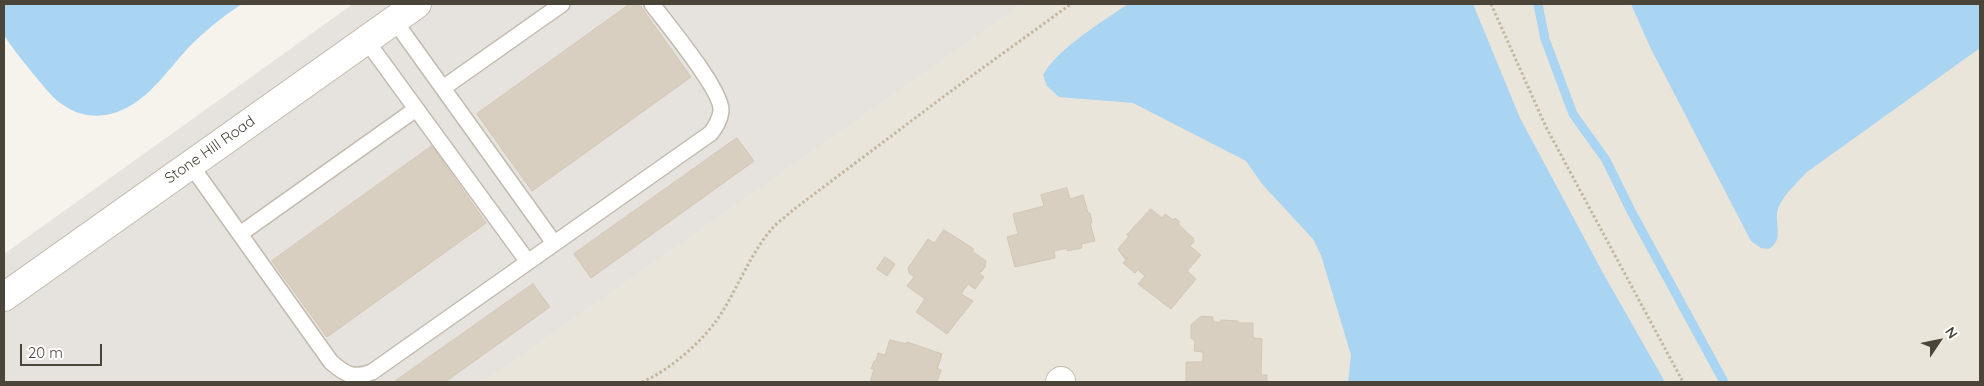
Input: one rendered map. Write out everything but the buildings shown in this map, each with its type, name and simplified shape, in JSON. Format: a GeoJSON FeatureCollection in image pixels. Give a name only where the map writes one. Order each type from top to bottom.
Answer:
{"type":"FeatureCollection","features":[{"type":"Feature","properties":{"kind":"street","name":"Stone Hill Road"},"geometry":{"type":"LineString","coordinates":[[4,297],[417,4]]}},
{"type":"Feature","properties":{"kind":"lane"},"geometry":{"type":"LineString","coordinates":[[443,88],[562,4]]}},
{"type":"Feature","properties":{"kind":"lane"},"geometry":{"type":"LineString","coordinates":[[190,164],[331,362],[350,375],[361,376],[372,372],[711,132],[718,122],[721,110],[714,89],[652,4]]}},
{"type":"Feature","properties":{"kind":"lane"},"geometry":{"type":"LineString","coordinates":[[394,20],[554,243]]}},
{"type":"Feature","properties":{"kind":"lane"},"geometry":{"type":"LineString","coordinates":[[366,40],[528,262]]}},
{"type":"Feature","properties":{"kind":"lane"},"geometry":{"type":"LineString","coordinates":[[240,234],[416,109]]}},
{"type":"Feature","properties":{"kind":"path"},"geometry":{"type":"LineString","coordinates":[[642,382],[652,378],[687,353],[722,312],[770,230],[793,210],[951,91],[1072,4]]}},
{"type":"Feature","properties":{"kind":"path"},"geometry":{"type":"LineString","coordinates":[[1491,4],[1546,127],[1684,382]]}},
{"type":"Feature","properties":{"kind":"shaded area"},"geometry":{"type":"Polygon","coordinates":[[[353,4],[1023,4],[484,382],[4,382],[4,254],[353,4]]]}},
{"type":"Feature","properties":{"kind":"shaded area"},"geometry":{"type":"Polygon","coordinates":[[[1023,4],[1980,4],[1980,382],[484,382],[1023,4]]]}},
{"type":"Feature","properties":{"kind":"water"},"geometry":{"type":"Polygon","coordinates":[[[4,4],[242,4],[195,41],[139,100],[112,114],[99,116],[86,115],[62,104],[37,79],[4,34],[4,4]]]}},
{"type":"Feature","properties":{"kind":"water"},"geometry":{"type":"Polygon","coordinates":[[[1128,4],[1473,4],[1520,118],[1603,273],[1665,382],[1348,382],[1351,355],[1321,255],[1313,239],[1262,184],[1246,161],[1133,103],[1059,97],[1047,86],[1043,75],[1059,55],[1081,36],[1128,4]]]}},
{"type":"Feature","properties":{"kind":"water"},"geometry":{"type":"Polygon","coordinates":[[[1631,4],[1980,4],[1980,48],[1807,172],[1788,192],[1779,206],[1777,212],[1778,235],[1774,245],[1769,249],[1761,248],[1751,241],[1650,47],[1631,4]]]}},
{"type":"Feature","properties":{"kind":"waterway"},"geometry":{"type":"LineString","coordinates":[[1538,4],[1545,39],[1573,114],[1606,160],[1631,211],[1724,382]]}}]}
